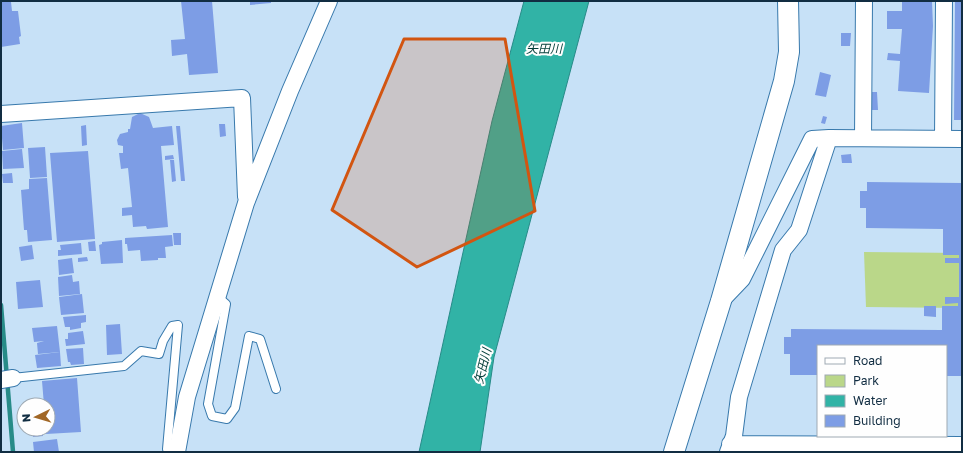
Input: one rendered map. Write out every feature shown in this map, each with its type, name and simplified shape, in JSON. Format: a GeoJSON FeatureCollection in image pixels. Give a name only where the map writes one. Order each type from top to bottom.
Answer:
{"type":"FeatureCollection","features":[{"type":"Feature","properties":{"kind":"street"},"geometry":{"type":"LineString","coordinates":[[177,452],[188,397],[246,203],[290,91],[329,1]]}},
{"type":"Feature","properties":{"kind":"street"},"geometry":{"type":"LineString","coordinates":[[674,452],[722,301],[784,81],[789,52],[788,1]]}},
{"type":"Feature","properties":{"kind":"street"},"geometry":{"type":"LineString","coordinates":[[863,138],[864,1]]}},
{"type":"Feature","properties":{"kind":"street"},"geometry":{"type":"LineString","coordinates":[[943,138],[944,1]]}},
{"type":"Feature","properties":{"kind":"street"},"geometry":{"type":"LineString","coordinates":[[1,114],[242,98],[246,203]]}},
{"type":"Feature","properties":{"kind":"street"},"geometry":{"type":"LineString","coordinates":[[722,301],[742,278],[812,140],[829,138],[962,139]]}},
{"type":"Feature","properties":{"kind":"street"},"geometry":{"type":"LineString","coordinates":[[829,138],[799,230],[784,250],[739,397],[734,436],[729,448],[899,448],[962,445]]}},
{"type":"Feature","properties":{"kind":"lane"},"geometry":{"type":"LineString","coordinates":[[218,297],[226,304],[208,404],[212,416],[227,419],[235,408],[249,336],[260,339],[276,389]]}},
{"type":"Feature","properties":{"kind":"lane"},"geometry":{"type":"LineString","coordinates":[[7,379],[124,366],[141,351],[159,354],[162,341],[172,326],[178,325],[167,449],[169,452]]}},
{"type":"Feature","properties":{"kind":"highlighted area"},"geometry":{"type":"Polygon","coordinates":[[[404,39],[505,39],[535,211],[417,267],[332,210],[404,39]]]}},
{"type":"Feature","properties":{"kind":"green space"},"geometry":{"type":"Polygon","coordinates":[[[864,252],[962,253],[962,308],[866,307],[864,252]]]}},
{"type":"Feature","properties":{"kind":"water","name":"矢田川"},"geometry":{"type":"Polygon","coordinates":[[[524,1],[589,1],[494,357],[480,452],[419,452],[492,121],[524,1]]]}},
{"type":"Feature","properties":{"kind":"building"},"geometry":{"type":"Polygon","coordinates":[[[1,1],[11,2],[12,11],[18,11],[21,36],[19,37],[20,44],[1,47],[1,1]]]}},
{"type":"Feature","properties":{"kind":"building"},"geometry":{"type":"Polygon","coordinates":[[[181,1],[212,1],[218,73],[189,75],[187,54],[172,56],[171,40],[185,39],[181,1]]]}},
{"type":"Feature","properties":{"kind":"building"},"geometry":{"type":"Polygon","coordinates":[[[250,1],[271,1],[271,3],[250,5],[250,1]]]}},
{"type":"Feature","properties":{"kind":"building"},"geometry":{"type":"Polygon","coordinates":[[[902,1],[932,1],[933,26],[929,93],[898,91],[900,61],[887,60],[888,53],[900,54],[902,29],[887,29],[887,11],[902,11],[902,1]]]}},
{"type":"Feature","properties":{"kind":"building"},"geometry":{"type":"Polygon","coordinates":[[[955,1],[962,1],[962,120],[954,120],[955,1]]]}},
{"type":"Feature","properties":{"kind":"building"},"geometry":{"type":"Polygon","coordinates":[[[841,33],[851,33],[850,46],[841,46],[841,33]]]}},
{"type":"Feature","properties":{"kind":"building"},"geometry":{"type":"Polygon","coordinates":[[[820,72],[831,75],[826,97],[815,95],[820,72]]]}},
{"type":"Feature","properties":{"kind":"building"},"geometry":{"type":"Polygon","coordinates":[[[872,92],[877,92],[878,110],[872,110],[872,92]]]}},
{"type":"Feature","properties":{"kind":"building"},"geometry":{"type":"Polygon","coordinates":[[[140,113],[149,117],[153,128],[172,126],[174,145],[161,146],[168,227],[147,229],[146,226],[133,227],[132,215],[122,216],[122,208],[132,207],[128,168],[121,169],[119,153],[123,153],[123,146],[118,145],[117,140],[120,134],[128,132],[128,129],[130,129],[132,117],[140,113]]]}},
{"type":"Feature","properties":{"kind":"building"},"geometry":{"type":"Polygon","coordinates":[[[823,116],[827,117],[825,124],[821,123],[823,116]]]}},
{"type":"Feature","properties":{"kind":"building"},"geometry":{"type":"Polygon","coordinates":[[[22,123],[24,148],[3,150],[1,126],[22,123]]]}},
{"type":"Feature","properties":{"kind":"building"},"geometry":{"type":"Polygon","coordinates":[[[219,124],[225,124],[226,136],[220,137],[219,124]]]}},
{"type":"Feature","properties":{"kind":"building"},"geometry":{"type":"Polygon","coordinates":[[[86,125],[87,145],[82,146],[81,126],[86,125]]]}},
{"type":"Feature","properties":{"kind":"building"},"geometry":{"type":"Polygon","coordinates":[[[176,126],[180,126],[185,181],[181,181],[176,126]]]}},
{"type":"Feature","properties":{"kind":"building"},"geometry":{"type":"Polygon","coordinates":[[[45,147],[47,177],[30,178],[28,148],[45,147]]]}},
{"type":"Feature","properties":{"kind":"building"},"geometry":{"type":"Polygon","coordinates":[[[22,149],[24,168],[3,169],[2,151],[22,149]]]}},
{"type":"Feature","properties":{"kind":"building"},"geometry":{"type":"Polygon","coordinates":[[[88,151],[95,239],[57,242],[50,153],[88,151]]]}},
{"type":"Feature","properties":{"kind":"building"},"geometry":{"type":"Polygon","coordinates":[[[851,154],[852,163],[842,163],[841,155],[851,154]]]}},
{"type":"Feature","properties":{"kind":"building"},"geometry":{"type":"Polygon","coordinates":[[[173,155],[174,159],[165,160],[165,156],[173,155]]]}},
{"type":"Feature","properties":{"kind":"building"},"geometry":{"type":"Polygon","coordinates":[[[170,160],[174,160],[176,181],[172,182],[170,160]]]}},
{"type":"Feature","properties":{"kind":"building"},"geometry":{"type":"Polygon","coordinates":[[[12,173],[13,183],[3,183],[2,174],[12,173]]]}},
{"type":"Feature","properties":{"kind":"building"},"geometry":{"type":"Polygon","coordinates":[[[47,178],[52,240],[28,242],[27,230],[24,230],[21,190],[29,189],[29,179],[47,178]]]}},
{"type":"Feature","properties":{"kind":"building"},"geometry":{"type":"Polygon","coordinates":[[[867,182],[962,183],[962,376],[947,376],[947,345],[817,345],[817,375],[790,375],[790,354],[784,354],[784,337],[791,337],[791,329],[942,330],[942,306],[958,306],[958,303],[945,304],[945,297],[959,297],[959,263],[945,263],[945,258],[959,258],[959,255],[943,255],[943,229],[866,228],[866,208],[860,208],[860,191],[867,191],[867,182]]]}},
{"type":"Feature","properties":{"kind":"building"},"geometry":{"type":"Polygon","coordinates":[[[173,233],[181,233],[181,245],[174,245],[173,233]]]}},
{"type":"Feature","properties":{"kind":"building"},"geometry":{"type":"Polygon","coordinates":[[[172,235],[173,246],[165,247],[166,258],[158,258],[158,260],[141,261],[140,250],[128,251],[127,244],[125,244],[125,238],[172,235]]]}},
{"type":"Feature","properties":{"kind":"building"},"geometry":{"type":"Polygon","coordinates":[[[122,240],[123,263],[101,264],[99,245],[102,244],[102,242],[122,240]]]}},
{"type":"Feature","properties":{"kind":"building"},"geometry":{"type":"Polygon","coordinates":[[[95,241],[96,251],[89,251],[88,242],[95,241]]]}},
{"type":"Feature","properties":{"kind":"building"},"geometry":{"type":"Polygon","coordinates":[[[81,243],[82,254],[58,256],[58,250],[61,250],[60,245],[81,243]]]}},
{"type":"Feature","properties":{"kind":"building"},"geometry":{"type":"Polygon","coordinates":[[[32,245],[34,259],[21,261],[19,247],[32,245]]]}},
{"type":"Feature","properties":{"kind":"building"},"geometry":{"type":"Polygon","coordinates":[[[87,257],[88,261],[78,262],[78,258],[87,257]]]}},
{"type":"Feature","properties":{"kind":"building"},"geometry":{"type":"Polygon","coordinates":[[[72,258],[74,273],[59,275],[58,260],[72,258]]]}},
{"type":"Feature","properties":{"kind":"building"},"geometry":{"type":"Polygon","coordinates":[[[72,275],[73,282],[79,281],[80,294],[59,296],[58,277],[72,275]]]}},
{"type":"Feature","properties":{"kind":"building"},"geometry":{"type":"Polygon","coordinates":[[[40,280],[43,307],[18,309],[16,282],[40,280]]]}},
{"type":"Feature","properties":{"kind":"building"},"geometry":{"type":"Polygon","coordinates":[[[82,294],[84,313],[61,315],[59,297],[82,294]]]}},
{"type":"Feature","properties":{"kind":"building"},"geometry":{"type":"Polygon","coordinates":[[[924,306],[936,306],[936,317],[924,316],[924,306]]]}},
{"type":"Feature","properties":{"kind":"building"},"geometry":{"type":"Polygon","coordinates":[[[86,315],[86,322],[81,323],[81,328],[70,330],[70,327],[65,327],[63,317],[86,315]]]}},
{"type":"Feature","properties":{"kind":"building"},"geometry":{"type":"Polygon","coordinates":[[[120,324],[122,354],[107,355],[106,325],[120,324]]]}},
{"type":"Feature","properties":{"kind":"building"},"geometry":{"type":"Polygon","coordinates":[[[57,326],[60,352],[38,354],[37,343],[44,341],[34,342],[32,328],[57,326]]]}},
{"type":"Feature","properties":{"kind":"building"},"geometry":{"type":"Polygon","coordinates":[[[83,331],[85,344],[66,346],[65,339],[68,339],[68,333],[83,331]]]}},
{"type":"Feature","properties":{"kind":"building"},"geometry":{"type":"Polygon","coordinates":[[[83,348],[84,364],[71,365],[70,362],[68,362],[66,349],[83,348]]]}},
{"type":"Feature","properties":{"kind":"building"},"geometry":{"type":"Polygon","coordinates":[[[60,352],[61,366],[37,368],[35,355],[60,352]]]}},
{"type":"Feature","properties":{"kind":"building"},"geometry":{"type":"Polygon","coordinates":[[[77,378],[81,432],[56,433],[56,397],[43,397],[42,381],[77,378]]]}},
{"type":"Feature","properties":{"kind":"building"},"geometry":{"type":"Polygon","coordinates":[[[57,439],[59,452],[34,452],[33,442],[57,439]]]}},
{"type":"Feature","properties":{"kind":"waterway"},"geometry":{"type":"LineString","coordinates":[[1,305],[13,452]]}}]}
